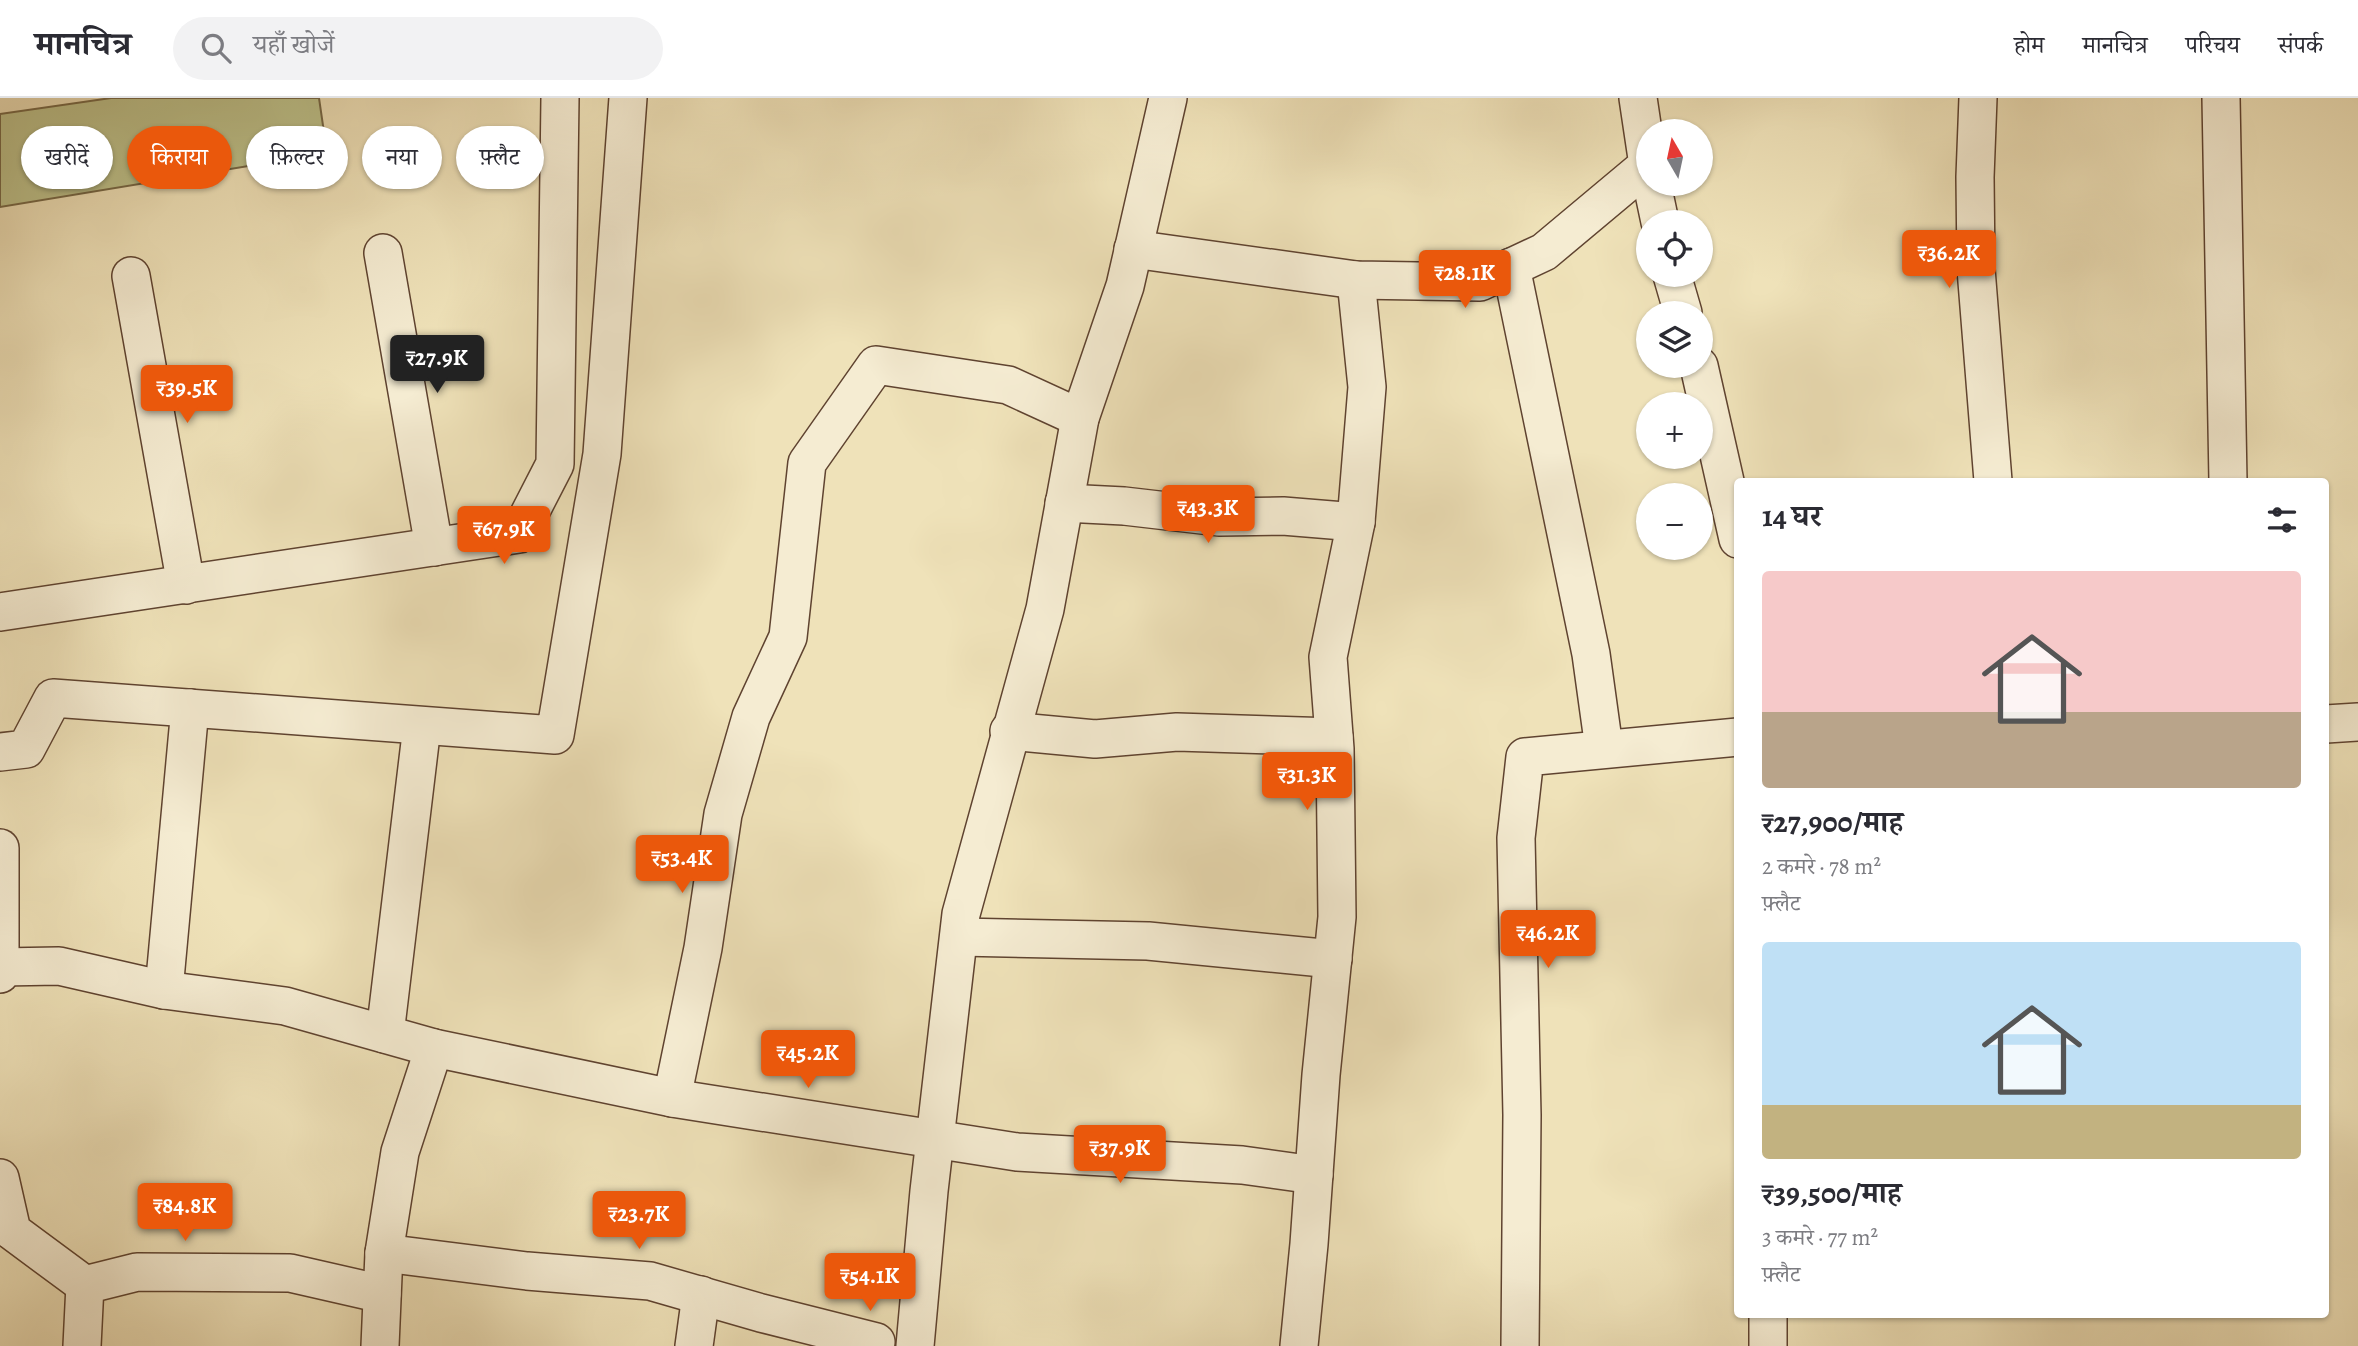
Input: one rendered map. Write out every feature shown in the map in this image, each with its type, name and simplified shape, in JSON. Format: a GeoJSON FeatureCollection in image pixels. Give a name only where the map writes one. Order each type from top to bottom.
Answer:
{"type":"FeatureCollection","features":[{"type":"Feature","properties":{"kind":"street"},"geometry":{"type":"LineString","coordinates":[[0,612],[519,534],[555,464],[560,98]]}},
{"type":"Feature","properties":{"kind":"street"},"geometry":{"type":"LineString","coordinates":[[0,752],[26,749],[53,698],[555,735],[602,454],[628,98]]}},
{"type":"Feature","properties":{"kind":"street"},"geometry":{"type":"LineString","coordinates":[[384,1253],[527,1271],[650,1280],[876,1344],[915,1346],[961,914],[1009,731],[1045,609],[1080,418],[1125,286],[1168,98]]}},
{"type":"Feature","properties":{"kind":"street"},"geometry":{"type":"LineString","coordinates":[[1638,98],[1641,119]]}},
{"type":"Feature","properties":{"kind":"street"},"geometry":{"type":"LineString","coordinates":[[1978,98],[1976,269],[1993,478]]}},
{"type":"Feature","properties":{"kind":"street"},"geometry":{"type":"LineString","coordinates":[[2221,98],[2228,478]]}},
{"type":"Feature","properties":{"kind":"street"},"geometry":{"type":"LineString","coordinates":[[1133,249],[1356,280],[1480,282],[1544,253],[1636,176]]}},
{"type":"Feature","properties":{"kind":"street"},"geometry":{"type":"LineString","coordinates":[[383,253],[434,547]]}},
{"type":"Feature","properties":{"kind":"street"},"geometry":{"type":"LineString","coordinates":[[1511,267],[1591,654],[1605,748]]}},
{"type":"Feature","properties":{"kind":"street"},"geometry":{"type":"LineString","coordinates":[[131,276],[186,585]]}},
{"type":"Feature","properties":{"kind":"street"},"geometry":{"type":"LineString","coordinates":[[1299,1346],[1337,917],[1334,737],[1328,657],[1356,522],[1367,387],[1356,280]]}},
{"type":"Feature","properties":{"kind":"street"},"geometry":{"type":"LineString","coordinates":[[672,1098],[703,948],[723,814],[751,717],[788,637],[807,463],[876,365],[1008,385],[1080,418]]}},
{"type":"Feature","properties":{"kind":"street"},"geometry":{"type":"LineString","coordinates":[[1702,378],[1734,521]]}},
{"type":"Feature","properties":{"kind":"street"},"geometry":{"type":"LineString","coordinates":[[1064,503],[1124,506],[1219,517],[1283,516],[1356,522]]}},
{"type":"Feature","properties":{"kind":"street"},"geometry":{"type":"LineString","coordinates":[[164,990],[190,708]]}},
{"type":"Feature","properties":{"kind":"street"},"geometry":{"type":"LineString","coordinates":[[2329,724],[2358,722]]}},
{"type":"Feature","properties":{"kind":"street"},"geometry":{"type":"LineString","coordinates":[[385,1034],[422,726]]}},
{"type":"Feature","properties":{"kind":"street"},"geometry":{"type":"LineString","coordinates":[[1009,731],[1095,739],[1177,732],[1334,737]]}},
{"type":"Feature","properties":{"kind":"street"},"geometry":{"type":"LineString","coordinates":[[1520,1346],[1521,1115],[1516,838],[1525,757],[1734,737]]}},
{"type":"Feature","properties":{"kind":"street"},"geometry":{"type":"LineString","coordinates":[[0,848],[0,974]]}},
{"type":"Feature","properties":{"kind":"street"},"geometry":{"type":"LineString","coordinates":[[959,937],[1148,941],[1332,959]]}},
{"type":"Feature","properties":{"kind":"street"},"geometry":{"type":"LineString","coordinates":[[0,967],[59,966],[164,990],[285,1006],[433,1048],[672,1098],[1017,1152],[1242,1165],[1314,1175]]}},
{"type":"Feature","properties":{"kind":"street"},"geometry":{"type":"LineString","coordinates":[[380,1346],[384,1253],[400,1152],[433,1048]]}},
{"type":"Feature","properties":{"kind":"street"},"geometry":{"type":"LineString","coordinates":[[0,1178],[12,1231],[85,1285]]}},
{"type":"Feature","properties":{"kind":"street"},"geometry":{"type":"LineString","coordinates":[[85,1285],[137,1272],[290,1273],[382,1294]]}},
{"type":"Feature","properties":{"kind":"street"},"geometry":{"type":"LineString","coordinates":[[82,1346],[85,1285]]}},
{"type":"Feature","properties":{"kind":"street"},"geometry":{"type":"LineString","coordinates":[[694,1346],[701,1295]]}},
{"type":"Feature","properties":{"kind":"street"},"geometry":{"type":"LineString","coordinates":[[1768,1318],[1768,1346]]}},
{"type":"Feature","properties":{"kind":"green space"},"geometry":{"type":"Polygon","coordinates":[[[111,98],[319,98],[323,126],[246,126],[246,166],[232,169],[232,126],[127,126],[127,186],[113,188],[113,126],[21,126],[21,189],[109,189],[0,207],[0,114],[111,98]]]}}]}
